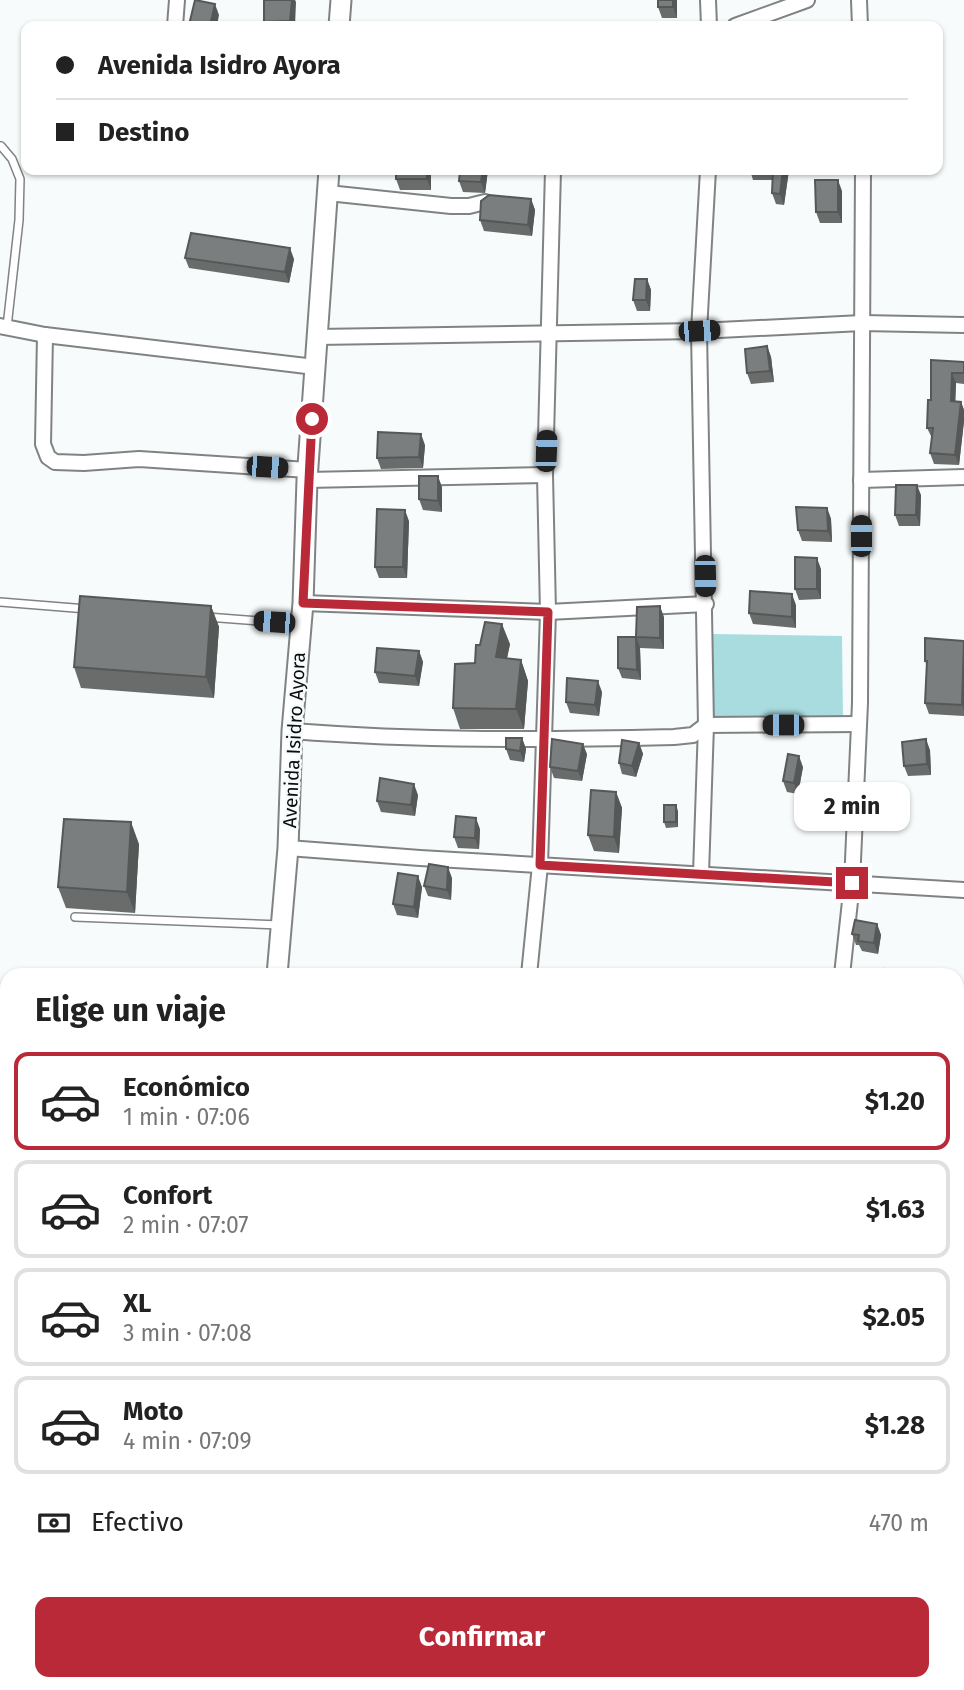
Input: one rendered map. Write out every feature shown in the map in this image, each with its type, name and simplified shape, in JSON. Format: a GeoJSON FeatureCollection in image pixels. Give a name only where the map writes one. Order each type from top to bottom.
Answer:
{"type":"FeatureCollection","features":[{"type":"Feature","properties":{"kind":"street"},"geometry":{"type":"LineString","coordinates":[[175,21],[177,0]]}},
{"type":"Feature","properties":{"kind":"street"},"geometry":{"type":"LineString","coordinates":[[339,21],[341,0]]}},
{"type":"Feature","properties":{"kind":"street"},"geometry":{"type":"LineString","coordinates":[[708,0],[709,21]]}},
{"type":"Feature","properties":{"kind":"street"},"geometry":{"type":"LineString","coordinates":[[749,21],[807,0]]}},
{"type":"Feature","properties":{"kind":"street"},"geometry":{"type":"LineString","coordinates":[[859,0],[860,21]]}},
{"type":"Feature","properties":{"kind":"street","name":"Avenida Isidro Ayora"},"geometry":{"type":"LineString","coordinates":[[278,968],[288,848],[292,731],[303,603],[308,475],[329,175]]}},
{"type":"Feature","properties":{"kind":"street"},"geometry":{"type":"LineString","coordinates":[[530,968],[540,865],[548,612],[545,475],[553,175]]}},
{"type":"Feature","properties":{"kind":"street"},"geometry":{"type":"LineString","coordinates":[[701,874],[706,725],[706,604],[699,331],[708,175]]}},
{"type":"Feature","properties":{"kind":"street"},"geometry":{"type":"LineString","coordinates":[[843,968],[852,883],[859,724],[863,175]]}},
{"type":"Feature","properties":{"kind":"street"},"geometry":{"type":"LineString","coordinates":[[328,193],[451,206],[469,206],[485,202]]}},
{"type":"Feature","properties":{"kind":"street"},"geometry":{"type":"LineString","coordinates":[[317,337],[699,331],[862,323],[964,325]]}},
{"type":"Feature","properties":{"kind":"street"},"geometry":{"type":"LineString","coordinates":[[4,327],[45,335],[315,368]]}},
{"type":"Feature","properties":{"kind":"street"},"geometry":{"type":"LineString","coordinates":[[45,335],[43,444],[48,457],[55,462],[139,460],[308,475],[545,475]]}},
{"type":"Feature","properties":{"kind":"street"},"geometry":{"type":"LineString","coordinates":[[861,480],[964,477]]}},
{"type":"Feature","properties":{"kind":"street"},"geometry":{"type":"LineString","coordinates":[[303,603],[548,612],[706,604]]}},
{"type":"Feature","properties":{"kind":"street"},"geometry":{"type":"LineString","coordinates":[[292,731],[373,737],[543,741],[674,737],[693,734],[706,725],[859,724]]}},
{"type":"Feature","properties":{"kind":"street"},"geometry":{"type":"LineString","coordinates":[[288,848],[420,859],[964,890]]}},
{"type":"Feature","properties":{"kind":"lane"},"geometry":{"type":"LineString","coordinates":[[1,146],[12,159],[20,179],[19,220],[4,327]]}},
{"type":"Feature","properties":{"kind":"lane"},"geometry":{"type":"LineString","coordinates":[[0,603],[94,610]]}},
{"type":"Feature","properties":{"kind":"lane"},"geometry":{"type":"LineString","coordinates":[[205,617],[301,624]]}},
{"type":"Feature","properties":{"kind":"lane"},"geometry":{"type":"LineString","coordinates":[[75,917],[281,925]]}},
{"type":"Feature","properties":{"kind":"shaded area"},"geometry":{"type":"Polygon","coordinates":[[[712,634],[842,636],[843,723],[709,719],[712,634]]]}},
{"type":"Feature","properties":{"kind":"building"},"geometry":{"type":"Polygon","coordinates":[[[195,0],[215,4],[211,21],[190,21],[195,0]]]}},
{"type":"Feature","properties":{"kind":"building"},"geometry":{"type":"Polygon","coordinates":[[[264,0],[292,0],[290,21],[264,21],[264,0]]]}},
{"type":"Feature","properties":{"kind":"building"},"geometry":{"type":"Polygon","coordinates":[[[658,0],[673,0],[673,7],[658,7],[658,0]]]}},
{"type":"Feature","properties":{"kind":"building"},"geometry":{"type":"Polygon","coordinates":[[[396,175],[427,175],[427,179],[396,179],[396,175]]]}},
{"type":"Feature","properties":{"kind":"building"},"geometry":{"type":"Polygon","coordinates":[[[460,175],[482,175],[481,182],[459,181],[460,175]]]}},
{"type":"Feature","properties":{"kind":"building"},"geometry":{"type":"Polygon","coordinates":[[[773,175],[782,175],[780,194],[772,193],[773,175]]]}},
{"type":"Feature","properties":{"kind":"building"},"geometry":{"type":"Polygon","coordinates":[[[815,180],[838,180],[838,212],[816,212],[815,180]]]}},
{"type":"Feature","properties":{"kind":"building"},"geometry":{"type":"Polygon","coordinates":[[[489,195],[531,199],[528,225],[480,220],[481,201],[489,195]]]}},
{"type":"Feature","properties":{"kind":"building"},"geometry":{"type":"Polygon","coordinates":[[[191,233],[290,248],[285,272],[185,258],[191,233]]]}},
{"type":"Feature","properties":{"kind":"building"},"geometry":{"type":"Polygon","coordinates":[[[635,279],[647,279],[646,300],[633,300],[635,279]]]}},
{"type":"Feature","properties":{"kind":"building"},"geometry":{"type":"Polygon","coordinates":[[[767,346],[770,371],[747,373],[745,349],[767,346]]]}},
{"type":"Feature","properties":{"kind":"building"},"geometry":{"type":"Polygon","coordinates":[[[931,360],[964,362],[964,373],[952,373],[951,401],[961,402],[955,455],[930,453],[933,428],[927,428],[928,400],[931,400],[931,360]]]}},
{"type":"Feature","properties":{"kind":"building"},"geometry":{"type":"Polygon","coordinates":[[[378,432],[421,434],[419,457],[377,458],[378,432]]]}},
{"type":"Feature","properties":{"kind":"building"},"geometry":{"type":"Polygon","coordinates":[[[419,476],[438,476],[438,501],[419,499],[419,476]]]}},
{"type":"Feature","properties":{"kind":"building"},"geometry":{"type":"Polygon","coordinates":[[[896,485],[917,485],[916,515],[895,515],[896,485]]]}},
{"type":"Feature","properties":{"kind":"building"},"geometry":{"type":"Polygon","coordinates":[[[796,507],[827,508],[828,531],[798,530],[796,507]]]}},
{"type":"Feature","properties":{"kind":"building"},"geometry":{"type":"Polygon","coordinates":[[[377,509],[405,510],[403,567],[375,567],[377,509]]]}},
{"type":"Feature","properties":{"kind":"building"},"geometry":{"type":"Polygon","coordinates":[[[795,557],[817,558],[817,589],[795,589],[795,557]]]}},
{"type":"Feature","properties":{"kind":"building"},"geometry":{"type":"Polygon","coordinates":[[[750,591],[792,594],[792,617],[749,613],[750,591]]]}},
{"type":"Feature","properties":{"kind":"building"},"geometry":{"type":"Polygon","coordinates":[[[80,596],[211,606],[206,677],[74,667],[80,596]]]}},
{"type":"Feature","properties":{"kind":"building"},"geometry":{"type":"Polygon","coordinates":[[[660,606],[660,638],[636,637],[637,607],[660,606]]]}},
{"type":"Feature","properties":{"kind":"building"},"geometry":{"type":"Polygon","coordinates":[[[485,622],[502,624],[496,657],[521,660],[516,709],[453,708],[455,664],[475,663],[476,645],[480,645],[485,622]]]}},
{"type":"Feature","properties":{"kind":"building"},"geometry":{"type":"Polygon","coordinates":[[[618,637],[636,637],[637,670],[618,668],[618,637]]]}},
{"type":"Feature","properties":{"kind":"building"},"geometry":{"type":"Polygon","coordinates":[[[925,638],[964,641],[962,705],[925,703],[925,638]]]}},
{"type":"Feature","properties":{"kind":"building"},"geometry":{"type":"Polygon","coordinates":[[[377,648],[419,651],[415,676],[375,672],[377,648]]]}},
{"type":"Feature","properties":{"kind":"building"},"geometry":{"type":"Polygon","coordinates":[[[567,678],[598,681],[595,705],[566,702],[567,678]]]}},
{"type":"Feature","properties":{"kind":"building"},"geometry":{"type":"Polygon","coordinates":[[[506,738],[522,738],[520,751],[506,749],[506,738]]]}},
{"type":"Feature","properties":{"kind":"building"},"geometry":{"type":"Polygon","coordinates":[[[552,739],[583,744],[578,771],[550,767],[552,739]]]}},
{"type":"Feature","properties":{"kind":"building"},"geometry":{"type":"Polygon","coordinates":[[[926,739],[927,764],[904,766],[902,742],[926,739]]]}},
{"type":"Feature","properties":{"kind":"building"},"geometry":{"type":"Polygon","coordinates":[[[622,740],[639,743],[632,766],[619,763],[622,740]]]}},
{"type":"Feature","properties":{"kind":"building"},"geometry":{"type":"Polygon","coordinates":[[[788,754],[799,756],[794,783],[783,781],[788,754]]]}},
{"type":"Feature","properties":{"kind":"building"},"geometry":{"type":"Polygon","coordinates":[[[380,778],[414,784],[411,805],[377,801],[380,778]]]}},
{"type":"Feature","properties":{"kind":"building"},"geometry":{"type":"Polygon","coordinates":[[[591,790],[616,792],[614,837],[588,835],[591,790]]]}},
{"type":"Feature","properties":{"kind":"building"},"geometry":{"type":"Polygon","coordinates":[[[664,805],[676,805],[676,822],[664,822],[664,805]]]}},
{"type":"Feature","properties":{"kind":"building"},"geometry":{"type":"Polygon","coordinates":[[[456,816],[476,818],[475,838],[454,837],[456,816]]]}},
{"type":"Feature","properties":{"kind":"building"},"geometry":{"type":"Polygon","coordinates":[[[64,819],[131,822],[127,892],[58,887],[64,819]]]}},
{"type":"Feature","properties":{"kind":"building"},"geometry":{"type":"Polygon","coordinates":[[[429,864],[448,867],[447,890],[424,886],[429,864]]]}},
{"type":"Feature","properties":{"kind":"building"},"geometry":{"type":"Polygon","coordinates":[[[398,873],[418,876],[414,907],[393,904],[398,873]]]}},
{"type":"Feature","properties":{"kind":"building"},"geometry":{"type":"Polygon","coordinates":[[[855,920],[877,924],[874,943],[858,941],[859,935],[852,934],[855,920]]]}},
{"type":"Feature","properties":{"kind":"route"},"geometry":{"type":"LineString","coordinates":[[312,419],[303,603],[548,612],[540,865],[852,883]]}}]}
